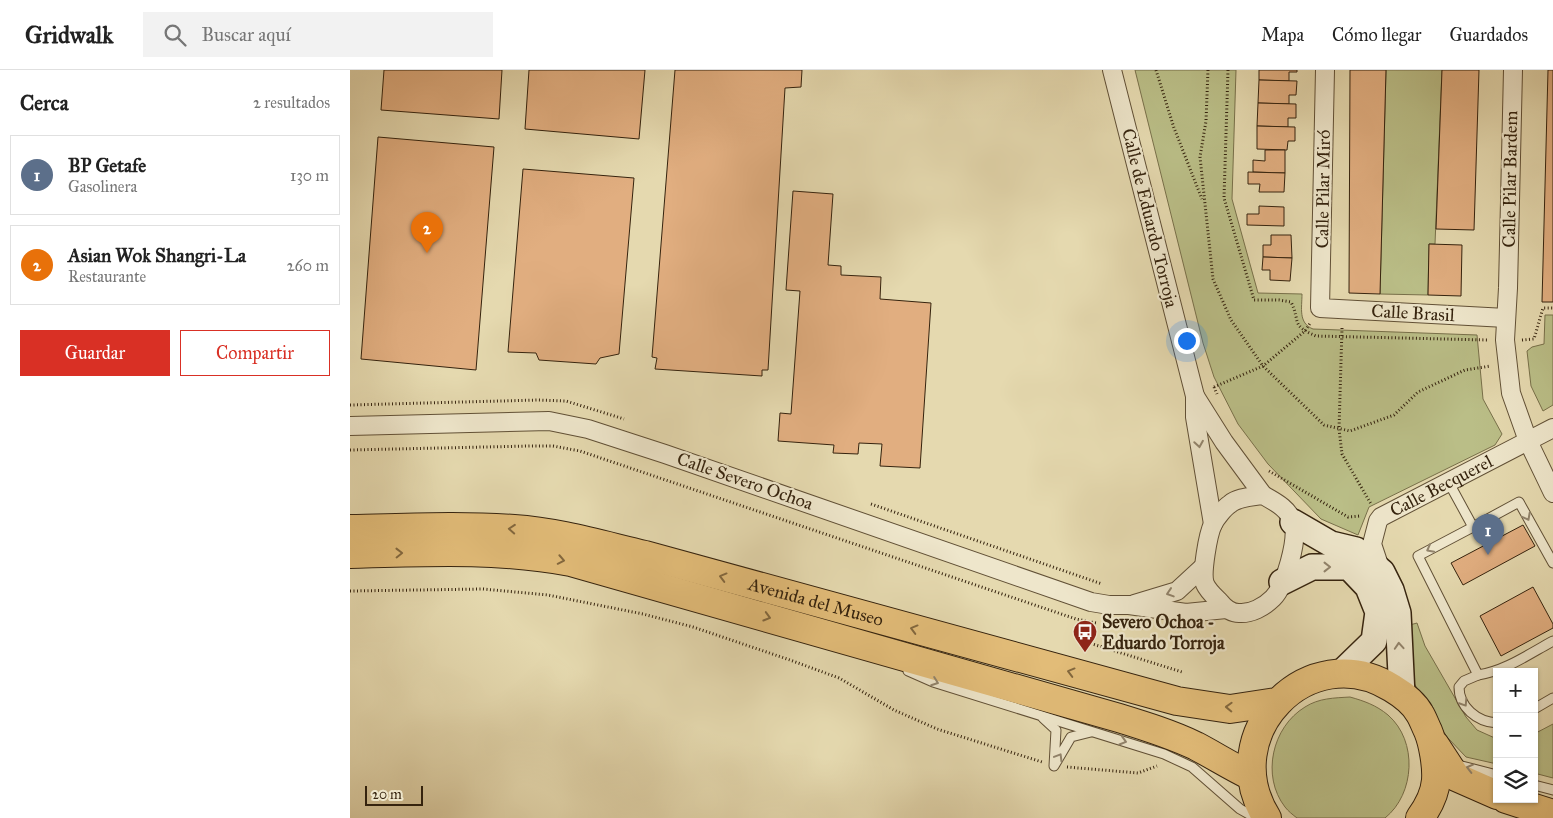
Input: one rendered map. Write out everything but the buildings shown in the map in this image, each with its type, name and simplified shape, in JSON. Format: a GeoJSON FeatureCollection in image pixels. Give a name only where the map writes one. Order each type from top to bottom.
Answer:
{"type":"FeatureCollection","features":[{"type":"Feature","properties":{"kind":"highway","name":"Avenida del Museo"},"geometry":{"type":"LineString","coordinates":[[350,529],[515,529],[578,539],[645,555],[1177,700],[1230,709],[1277,702]]}},
{"type":"Feature","properties":{"kind":"highway","name":"Avenida del Museo"},"geometry":{"type":"LineString","coordinates":[[350,554],[479,552],[548,558],[636,579],[1084,707],[1170,734],[1251,776]]}},
{"type":"Feature","properties":{"kind":"highway"},"geometry":{"type":"LineString","coordinates":[[1267,818],[1258,804],[1251,776],[1252,750],[1261,724],[1277,702],[1296,688],[1317,678],[1340,674],[1362,676],[1377,680],[1402,695],[1419,712],[1438,751],[1456,777],[1493,793]]}},
{"type":"Feature","properties":{"kind":"highway"},"geometry":{"type":"LineString","coordinates":[[1420,818],[1428,806],[1436,780],[1438,751]]}},
{"type":"Feature","properties":{"kind":"highway"},"geometry":{"type":"LineString","coordinates":[[1519,803],[1553,814]]}},
{"type":"Feature","properties":{"kind":"street","name":"Calle de Eduardo Torroja"},"geometry":{"type":"LineString","coordinates":[[1112,70],[1195,396],[1195,417],[1213,524]]}},
{"type":"Feature","properties":{"kind":"street","name":"Calle Pilar Miró"},"geometry":{"type":"LineString","coordinates":[[1320,308],[1326,70]]}},
{"type":"Feature","properties":{"kind":"street","name":"Calle Pilar Bardem"},"geometry":{"type":"LineString","coordinates":[[1513,70],[1508,288],[1504,340],[1511,393],[1528,441],[1553,493]]}},
{"type":"Feature","properties":{"kind":"street","name":"Calle Brasil"},"geometry":{"type":"LineString","coordinates":[[1320,308],[1506,318]]}},
{"type":"Feature","properties":{"kind":"street","name":"Calle de Eduardo Torroja"},"geometry":{"type":"LineString","coordinates":[[1195,396],[1224,442],[1263,495]]}},
{"type":"Feature","properties":{"kind":"street","name":"Calle Severo Ochoa"},"geometry":{"type":"LineString","coordinates":[[350,426],[549,421],[588,429],[666,454],[1091,602],[1130,605],[1186,614],[1226,609]]}},
{"type":"Feature","properties":{"kind":"street","name":"Calle Becquerel"},"geometry":{"type":"LineString","coordinates":[[1402,695],[1398,613],[1391,590],[1372,544],[1380,519],[1553,428]]}},
{"type":"Feature","properties":{"kind":"street"},"geometry":{"type":"LineString","coordinates":[[1263,495],[1282,506],[1293,522],[1294,545],[1282,582],[1274,597],[1253,611],[1238,613],[1226,609],[1204,583],[1203,567],[1213,524],[1230,503],[1263,495]]}},
{"type":"Feature","properties":{"kind":"street","name":"Calle Becquerel"},"geometry":{"type":"LineString","coordinates":[[1293,522],[1331,544],[1356,550],[1382,572]]}},
{"type":"Feature","properties":{"kind":"street","name":"Calle Severo Ochoa"},"geometry":{"type":"LineString","coordinates":[[1130,605],[1177,591],[1203,567]]}},
{"type":"Feature","properties":{"kind":"street"},"geometry":{"type":"LineString","coordinates":[[1282,582],[1312,567],[1349,567],[1368,587],[1378,612],[1374,641],[1340,674]]}},
{"type":"Feature","properties":{"kind":"lane"},"geometry":{"type":"LineString","coordinates":[[1449,483],[1473,527]]}},
{"type":"Feature","properties":{"kind":"lane"},"geometry":{"type":"LineString","coordinates":[[1478,675],[1418,556],[1519,502],[1553,564]]}},
{"type":"Feature","properties":{"kind":"lane"},"geometry":{"type":"LineString","coordinates":[[1493,722],[1479,719],[1468,710],[1459,697],[1459,687],[1464,681],[1478,675],[1502,669],[1553,641]]}},
{"type":"Feature","properties":{"kind":"lane"},"geometry":{"type":"LineString","coordinates":[[860,644],[898,666],[934,682],[1164,754],[1192,767],[1240,809],[1256,818]]}},
{"type":"Feature","properties":{"kind":"lane"},"geometry":{"type":"LineString","coordinates":[[1538,707],[1553,698]]}},
{"type":"Feature","properties":{"kind":"lane"},"geometry":{"type":"LineString","coordinates":[[1041,716],[1056,730],[1054,766]]}},
{"type":"Feature","properties":{"kind":"lane"},"geometry":{"type":"LineString","coordinates":[[1054,766],[1071,738],[1092,732]]}},
{"type":"Feature","properties":{"kind":"lane"},"geometry":{"type":"LineString","coordinates":[[1438,751],[1493,773]]}},
{"type":"Feature","properties":{"kind":"lane"},"geometry":{"type":"LineString","coordinates":[[1538,786],[1553,790]]}},
{"type":"Feature","properties":{"kind":"path"},"geometry":{"type":"LineString","coordinates":[[1156,70],[1174,128],[1204,203]]}},
{"type":"Feature","properties":{"kind":"path"},"geometry":{"type":"LineString","coordinates":[[1208,70],[1206,121],[1200,157],[1213,278],[1231,320],[1263,366],[1324,425],[1350,431],[1394,415],[1418,392],[1465,370],[1508,364]]}},
{"type":"Feature","properties":{"kind":"path"},"geometry":{"type":"LineString","coordinates":[[1195,396],[1263,366],[1305,331],[1320,308]]}},
{"type":"Feature","properties":{"kind":"path"},"geometry":{"type":"LineString","coordinates":[[1504,340],[1534,339],[1543,308],[1553,308]]}},
{"type":"Feature","properties":{"kind":"path"},"geometry":{"type":"LineString","coordinates":[[1342,310],[1339,428],[1342,454],[1380,519]]}},
{"type":"Feature","properties":{"kind":"path"},"geometry":{"type":"LineString","coordinates":[[1214,387],[1218,395]]}},
{"type":"Feature","properties":{"kind":"path"},"geometry":{"type":"LineString","coordinates":[[350,405],[566,401],[631,422]]}},
{"type":"Feature","properties":{"kind":"path"},"geometry":{"type":"LineString","coordinates":[[350,450],[554,446],[580,451],[1085,622],[1121,627],[1153,628]]}},
{"type":"Feature","properties":{"kind":"path"},"geometry":{"type":"LineString","coordinates":[[1265,469],[1348,517],[1360,516],[1380,519]]}},
{"type":"Feature","properties":{"kind":"path"},"geometry":{"type":"LineString","coordinates":[[864,502],[1109,586]]}},
{"type":"Feature","properties":{"kind":"path"},"geometry":{"type":"LineString","coordinates":[[350,591],[483,589],[548,595],[643,614],[693,626],[839,678],[894,710],[937,729],[1054,766],[1138,773],[1164,763]]}},
{"type":"Feature","properties":{"kind":"path"},"geometry":{"type":"LineString","coordinates":[[1091,602],[1082,641],[1182,672]]}},
{"type":"Feature","properties":{"kind":"green space"},"geometry":{"type":"Polygon","coordinates":[[[1135,70],[1236,70],[1232,199],[1258,293],[1302,294],[1303,319],[1313,329],[1477,335],[1483,399],[1502,434],[1495,445],[1369,507],[1358,535],[1321,519],[1268,464],[1238,424],[1214,377],[1203,343],[1135,70]]]}},
{"type":"Feature","properties":{"kind":"green space"},"geometry":{"type":"Polygon","coordinates":[[[1386,70],[1442,70],[1435,244],[1429,244],[1428,295],[1380,294],[1386,70]]]}},
{"type":"Feature","properties":{"kind":"green space"},"geometry":{"type":"Polygon","coordinates":[[[1545,315],[1553,315],[1553,405],[1543,411],[1531,386],[1527,351],[1532,347],[1544,344],[1545,315]]]}},
{"type":"Feature","properties":{"kind":"green space"},"geometry":{"type":"Polygon","coordinates":[[[1417,623],[1425,646],[1466,717],[1477,730],[1493,737],[1493,763],[1466,757],[1447,737],[1412,680],[1406,626],[1417,623]]]}},
{"type":"Feature","properties":{"kind":"green space"},"geometry":{"type":"Polygon","coordinates":[[[1350,697],[1379,709],[1388,715],[1398,726],[1408,753],[1409,767],[1407,782],[1402,795],[1395,808],[1385,818],[1297,818],[1285,807],[1273,781],[1272,767],[1278,739],[1294,716],[1310,704],[1332,698],[1350,697]]]}},
{"type":"Feature","properties":{"kind":"green space"},"geometry":{"type":"Polygon","coordinates":[[[1553,724],[1553,778],[1538,774],[1538,732],[1553,724]]]}},
{"type":"Feature","properties":{"kind":"place","name":"Asian Wok Shangri-La"},"geometry":{"type":"Point","coordinates":[427,253]}},
{"type":"Feature","properties":{"kind":"place","name":"BP Getafe"},"geometry":{"type":"Point","coordinates":[1488,555]}},
{"type":"Feature","properties":{"kind":"place","name":"Severo Ochoa - Eduardo Torroja"},"geometry":{"type":"Point","coordinates":[1085,653]}}]}
